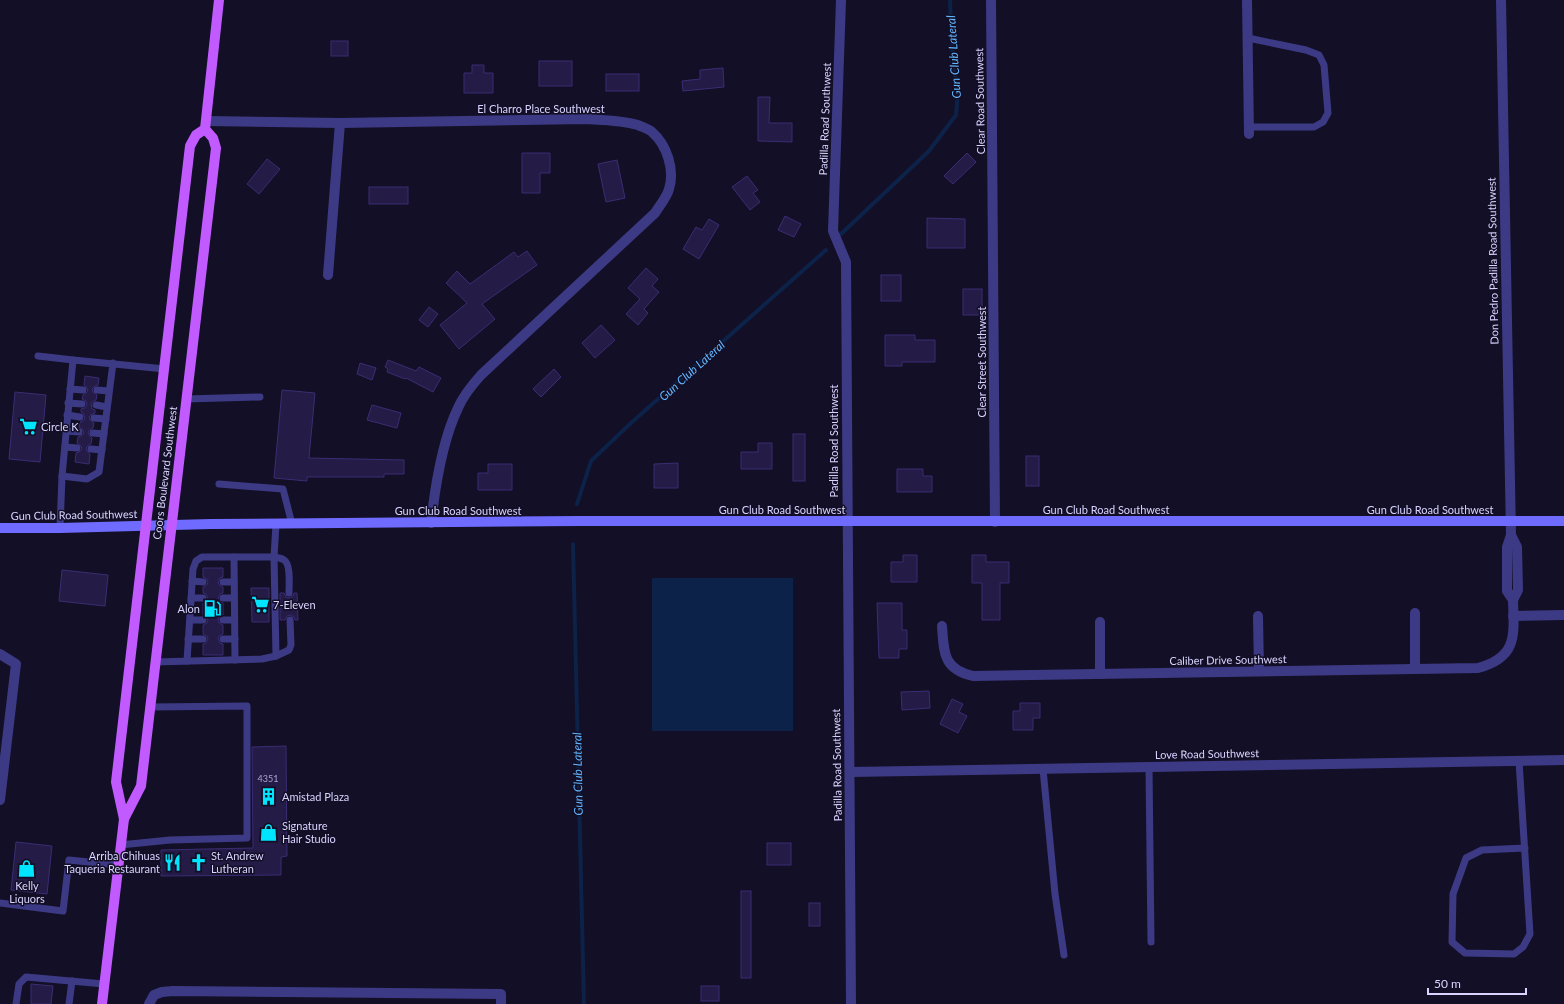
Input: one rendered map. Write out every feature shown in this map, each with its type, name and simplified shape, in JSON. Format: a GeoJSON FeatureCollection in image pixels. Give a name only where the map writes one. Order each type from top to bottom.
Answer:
{"type":"FeatureCollection","features":[{"type":"Feature","properties":{"kind":"main road"},"geometry":{"type":"LineString","coordinates":[[206,125],[219,0]]}},
{"type":"Feature","properties":{"kind":"main road","name":"Coors Boulevard Southwest"},"geometry":{"type":"LineString","coordinates":[[102,1004],[124,818],[141,786],[216,148],[213,138],[206,125],[196,135],[190,146],[116,782],[124,818]]}},
{"type":"Feature","properties":{"kind":"street","name":"Padilla Road Southwest"},"geometry":{"type":"LineString","coordinates":[[841,0],[833,231],[846,262],[851,1004]]}},
{"type":"Feature","properties":{"kind":"street","name":"Clear Road Southwest"},"geometry":{"type":"LineString","coordinates":[[991,0],[993,202]]}},
{"type":"Feature","properties":{"kind":"street"},"geometry":{"type":"LineString","coordinates":[[1247,0],[1249,130]]}},
{"type":"Feature","properties":{"kind":"street","name":"Don Pedro Padilla Road Southwest"},"geometry":{"type":"LineString","coordinates":[[1502,0],[1510,522]]}},
{"type":"Feature","properties":{"kind":"street","name":"El Charro Place Southwest"},"geometry":{"type":"LineString","coordinates":[[206,125],[586,119],[615,120],[638,125],[652,132],[662,145],[669,158],[670,188],[655,213],[481,375],[468,390],[458,407],[449,430],[435,490],[431,523]]}},
{"type":"Feature","properties":{"kind":"street"},"geometry":{"type":"LineString","coordinates":[[328,275],[340,123]]}},
{"type":"Feature","properties":{"kind":"street","name":"Clear Street Southwest"},"geometry":{"type":"LineString","coordinates":[[993,202],[995,522]]}},
{"type":"Feature","properties":{"kind":"street","name":"Gun Club Road Southwest"},"geometry":{"type":"LineString","coordinates":[[0,528],[574,521],[1564,522]]}},
{"type":"Feature","properties":{"kind":"street","name":"Caliber Drive Southwest"},"geometry":{"type":"LineString","coordinates":[[942,626],[945,654],[954,669],[962,674],[973,676],[1478,668],[1500,659],[1508,650],[1511,641],[1513,600],[1507,591],[1507,547],[1510,536],[1510,522]]}},
{"type":"Feature","properties":{"kind":"street"},"geometry":{"type":"LineString","coordinates":[[1415,613],[1415,669]]}},
{"type":"Feature","properties":{"kind":"street"},"geometry":{"type":"LineString","coordinates":[[1513,616],[1564,615]]}},
{"type":"Feature","properties":{"kind":"street"},"geometry":{"type":"LineString","coordinates":[[1258,616],[1259,671]]}},
{"type":"Feature","properties":{"kind":"street"},"geometry":{"type":"LineString","coordinates":[[1100,622],[1100,674]]}},
{"type":"Feature","properties":{"kind":"street"},"geometry":{"type":"LineString","coordinates":[[0,654],[16,664],[0,800]]}},
{"type":"Feature","properties":{"kind":"street","name":"Love Road Southwest"},"geometry":{"type":"LineString","coordinates":[[850,772],[1564,760]]}},
{"type":"Feature","properties":{"kind":"street"},"geometry":{"type":"LineString","coordinates":[[150,1004],[154,995],[162,992],[173,991],[501,994],[501,1004]]}},
{"type":"Feature","properties":{"kind":"lane"},"geometry":{"type":"LineString","coordinates":[[1248,38],[1306,50],[1319,55],[1324,65],[1328,113],[1323,122],[1314,127],[1249,130]]}},
{"type":"Feature","properties":{"kind":"lane"},"geometry":{"type":"LineString","coordinates":[[38,356],[165,369]]}},
{"type":"Feature","properties":{"kind":"lane"},"geometry":{"type":"LineString","coordinates":[[60,528],[62,476],[73,360]]}},
{"type":"Feature","properties":{"kind":"lane"},"geometry":{"type":"LineString","coordinates":[[62,476],[87,479],[99,472],[112,363]]}},
{"type":"Feature","properties":{"kind":"lane"},"geometry":{"type":"LineString","coordinates":[[70,389],[83,390]]}},
{"type":"Feature","properties":{"kind":"lane"},"geometry":{"type":"LineString","coordinates":[[97,390],[109,391]]}},
{"type":"Feature","properties":{"kind":"lane"},"geometry":{"type":"LineString","coordinates":[[186,399],[260,397]]}},
{"type":"Feature","properties":{"kind":"lane"},"geometry":{"type":"LineString","coordinates":[[68,402],[82,404]]}},
{"type":"Feature","properties":{"kind":"lane"},"geometry":{"type":"LineString","coordinates":[[96,405],[107,407]]}},
{"type":"Feature","properties":{"kind":"lane"},"geometry":{"type":"LineString","coordinates":[[67,415],[80,417]]}},
{"type":"Feature","properties":{"kind":"lane"},"geometry":{"type":"LineString","coordinates":[[94,418],[106,420]]}},
{"type":"Feature","properties":{"kind":"lane"},"geometry":{"type":"LineString","coordinates":[[66,431],[79,432]]}},
{"type":"Feature","properties":{"kind":"lane"},"geometry":{"type":"LineString","coordinates":[[92,433],[104,434]]}},
{"type":"Feature","properties":{"kind":"lane"},"geometry":{"type":"LineString","coordinates":[[65,447],[77,448]]}},
{"type":"Feature","properties":{"kind":"lane"},"geometry":{"type":"LineString","coordinates":[[91,450],[102,450]]}},
{"type":"Feature","properties":{"kind":"lane"},"geometry":{"type":"LineString","coordinates":[[219,484],[282,489],[292,524]]}},
{"type":"Feature","properties":{"kind":"lane"},"geometry":{"type":"LineString","coordinates":[[276,524],[274,557],[276,656]]}},
{"type":"Feature","properties":{"kind":"lane"},"geometry":{"type":"LineString","coordinates":[[187,661],[193,569],[196,561],[202,557],[274,557],[284,559],[287,563],[289,593]]}},
{"type":"Feature","properties":{"kind":"lane"},"geometry":{"type":"LineString","coordinates":[[234,557],[235,660]]}},
{"type":"Feature","properties":{"kind":"lane"},"geometry":{"type":"LineString","coordinates":[[192,581],[203,582]]}},
{"type":"Feature","properties":{"kind":"lane"},"geometry":{"type":"LineString","coordinates":[[223,582],[234,582]]}},
{"type":"Feature","properties":{"kind":"lane"},"geometry":{"type":"LineString","coordinates":[[191,598],[203,598]]}},
{"type":"Feature","properties":{"kind":"lane"},"geometry":{"type":"LineString","coordinates":[[223,598],[234,598]]}},
{"type":"Feature","properties":{"kind":"lane"},"geometry":{"type":"LineString","coordinates":[[190,620],[203,620]]}},
{"type":"Feature","properties":{"kind":"lane"},"geometry":{"type":"LineString","coordinates":[[223,620],[234,620]]}},
{"type":"Feature","properties":{"kind":"lane"},"geometry":{"type":"LineString","coordinates":[[155,662],[262,659],[276,656],[289,650],[291,645],[290,620]]}},
{"type":"Feature","properties":{"kind":"lane"},"geometry":{"type":"LineString","coordinates":[[188,639],[203,639]]}},
{"type":"Feature","properties":{"kind":"lane"},"geometry":{"type":"LineString","coordinates":[[223,639],[235,639]]}},
{"type":"Feature","properties":{"kind":"lane"},"geometry":{"type":"LineString","coordinates":[[120,845],[170,840],[247,838],[247,706],[150,707]]}},
{"type":"Feature","properties":{"kind":"lane"},"geometry":{"type":"LineString","coordinates":[[1519,761],[1525,848],[1530,934],[1523,947],[1514,954],[1465,953],[1452,942],[1453,894],[1466,858],[1482,850],[1525,848]]}},
{"type":"Feature","properties":{"kind":"lane"},"geometry":{"type":"LineString","coordinates":[[1149,767],[1151,942]]}},
{"type":"Feature","properties":{"kind":"lane"},"geometry":{"type":"LineString","coordinates":[[1043,769],[1055,894],[1064,955]]}},
{"type":"Feature","properties":{"kind":"lane"},"geometry":{"type":"LineString","coordinates":[[0,904],[63,911],[69,860],[118,865]]}},
{"type":"Feature","properties":{"kind":"lane"},"geometry":{"type":"LineString","coordinates":[[16,1004],[18,984],[26,977],[104,984]]}},
{"type":"Feature","properties":{"kind":"lane"},"geometry":{"type":"LineString","coordinates":[[69,1004],[71,981]]}},
{"type":"Feature","properties":{"kind":"water"},"geometry":{"type":"Polygon","coordinates":[[[652,578],[793,578],[793,731],[652,731],[652,578]]]}},
{"type":"Feature","properties":{"kind":"building"},"geometry":{"type":"Polygon","coordinates":[[[331,41],[348,41],[348,56],[331,56],[331,41]]]}},
{"type":"Feature","properties":{"kind":"building"},"geometry":{"type":"Polygon","coordinates":[[[539,61],[572,61],[572,86],[539,86],[539,61]]]}},
{"type":"Feature","properties":{"kind":"building"},"geometry":{"type":"Polygon","coordinates":[[[472,65],[484,65],[484,73],[493,73],[493,93],[464,93],[464,73],[472,73],[472,65]]]}},
{"type":"Feature","properties":{"kind":"building"},"geometry":{"type":"Polygon","coordinates":[[[723,68],[724,87],[683,91],[682,81],[700,79],[700,70],[723,68]]]}},
{"type":"Feature","properties":{"kind":"building"},"geometry":{"type":"Polygon","coordinates":[[[606,74],[639,74],[639,91],[606,91],[606,74]]]}},
{"type":"Feature","properties":{"kind":"building"},"geometry":{"type":"Polygon","coordinates":[[[758,97],[770,97],[769,123],[792,123],[792,142],[758,141],[758,97]]]}},
{"type":"Feature","properties":{"kind":"building"},"geometry":{"type":"Polygon","coordinates":[[[522,153],[550,153],[550,173],[540,173],[540,193],[522,193],[522,153]]]}},
{"type":"Feature","properties":{"kind":"building"},"geometry":{"type":"Polygon","coordinates":[[[967,153],[976,162],[953,184],[944,176],[967,153]]]}},
{"type":"Feature","properties":{"kind":"building"},"geometry":{"type":"Polygon","coordinates":[[[267,159],[280,169],[259,194],[247,184],[267,159]]]}},
{"type":"Feature","properties":{"kind":"building"},"geometry":{"type":"Polygon","coordinates":[[[617,160],[625,198],[606,202],[598,164],[617,160]]]}},
{"type":"Feature","properties":{"kind":"building"},"geometry":{"type":"Polygon","coordinates":[[[747,176],[758,190],[753,193],[760,202],[750,210],[732,187],[747,176]]]}},
{"type":"Feature","properties":{"kind":"building"},"geometry":{"type":"Polygon","coordinates":[[[369,187],[408,187],[408,204],[369,204],[369,187]]]}},
{"type":"Feature","properties":{"kind":"building"},"geometry":{"type":"Polygon","coordinates":[[[785,216],[801,224],[794,237],[778,230],[785,216]]]}},
{"type":"Feature","properties":{"kind":"building"},"geometry":{"type":"Polygon","coordinates":[[[927,218],[965,219],[965,248],[927,248],[927,218]]]}},
{"type":"Feature","properties":{"kind":"building"},"geometry":{"type":"Polygon","coordinates":[[[709,219],[719,225],[699,259],[683,249],[696,227],[702,230],[709,219]]]}},
{"type":"Feature","properties":{"kind":"building"},"geometry":{"type":"Polygon","coordinates":[[[527,251],[537,265],[482,304],[495,319],[459,349],[440,325],[467,303],[446,283],[457,271],[470,284],[514,252],[518,257],[527,251]]]}},
{"type":"Feature","properties":{"kind":"building"},"geometry":{"type":"Polygon","coordinates":[[[646,268],[658,279],[652,286],[659,292],[644,309],[648,313],[638,325],[626,314],[640,299],[628,288],[646,268]]]}},
{"type":"Feature","properties":{"kind":"building"},"geometry":{"type":"Polygon","coordinates":[[[881,275],[901,275],[901,301],[881,301],[881,275]]]}},
{"type":"Feature","properties":{"kind":"building"},"geometry":{"type":"Polygon","coordinates":[[[963,289],[982,289],[982,315],[963,315],[963,289]]]}},
{"type":"Feature","properties":{"kind":"building"},"geometry":{"type":"Polygon","coordinates":[[[429,307],[438,314],[428,327],[419,320],[429,307]]]}},
{"type":"Feature","properties":{"kind":"building"},"geometry":{"type":"Polygon","coordinates":[[[601,325],[615,340],[595,358],[582,343],[601,325]]]}},
{"type":"Feature","properties":{"kind":"building"},"geometry":{"type":"Polygon","coordinates":[[[885,335],[915,335],[915,340],[935,340],[935,362],[902,362],[902,366],[885,366],[885,335]]]}},
{"type":"Feature","properties":{"kind":"building"},"geometry":{"type":"Polygon","coordinates":[[[388,360],[416,371],[419,367],[441,378],[433,392],[406,378],[405,379],[387,372],[388,369],[385,367],[388,360]]]}},
{"type":"Feature","properties":{"kind":"building"},"geometry":{"type":"Polygon","coordinates":[[[360,363],[376,368],[372,380],[357,374],[360,363]]]}},
{"type":"Feature","properties":{"kind":"building"},"geometry":{"type":"Polygon","coordinates":[[[554,369],[561,377],[541,397],[533,389],[554,369]]]}},
{"type":"Feature","properties":{"kind":"building","name":"Circle K"},"geometry":{"type":"Polygon","coordinates":[[[85,376],[99,378],[98,385],[92,389],[97,395],[96,400],[91,404],[92,409],[95,410],[95,413],[89,417],[94,423],[93,428],[88,432],[92,438],[91,444],[86,448],[90,454],[89,464],[75,462],[76,453],[82,449],[77,443],[78,437],[84,433],[79,427],[80,422],[84,420],[85,417],[81,412],[81,409],[85,408],[87,405],[86,401],[82,399],[83,395],[88,391],[84,385],[85,376]]]}},
{"type":"Feature","properties":{"kind":"building"},"geometry":{"type":"Polygon","coordinates":[[[282,390],[315,393],[309,458],[404,460],[404,474],[384,474],[384,477],[307,477],[307,481],[274,478],[282,390]]]}},
{"type":"Feature","properties":{"kind":"building","name":"Circle K"},"geometry":{"type":"Polygon","coordinates":[[[15,392],[46,395],[40,462],[9,459],[15,392]]]}},
{"type":"Feature","properties":{"kind":"building"},"geometry":{"type":"Polygon","coordinates":[[[372,405],[401,413],[397,428],[367,420],[372,405]]]}},
{"type":"Feature","properties":{"kind":"building"},"geometry":{"type":"Polygon","coordinates":[[[793,434],[805,434],[805,481],[793,481],[793,434]]]}},
{"type":"Feature","properties":{"kind":"building"},"geometry":{"type":"Polygon","coordinates":[[[758,443],[772,443],[772,469],[741,469],[741,452],[758,452],[758,443]]]}},
{"type":"Feature","properties":{"kind":"building"},"geometry":{"type":"Polygon","coordinates":[[[1026,456],[1039,456],[1039,486],[1026,486],[1026,456]]]}},
{"type":"Feature","properties":{"kind":"building"},"geometry":{"type":"Polygon","coordinates":[[[678,463],[678,488],[654,488],[654,464],[678,463]]]}},
{"type":"Feature","properties":{"kind":"building"},"geometry":{"type":"Polygon","coordinates":[[[488,464],[512,464],[512,490],[478,490],[478,473],[488,473],[488,464]]]}},
{"type":"Feature","properties":{"kind":"building"},"geometry":{"type":"Polygon","coordinates":[[[897,469],[923,469],[923,476],[932,476],[932,492],[897,492],[897,469]]]}},
{"type":"Feature","properties":{"kind":"building"},"geometry":{"type":"Polygon","coordinates":[[[903,555],[917,555],[917,582],[891,582],[891,562],[903,562],[903,555]]]}},
{"type":"Feature","properties":{"kind":"building"},"geometry":{"type":"Polygon","coordinates":[[[972,555],[986,555],[986,562],[1009,562],[1009,583],[1000,583],[1000,620],[982,620],[982,583],[972,583],[972,555]]]}},
{"type":"Feature","properties":{"kind":"building","name":"Alon"},"geometry":{"type":"Polygon","coordinates":[[[203,568],[223,568],[223,577],[220,578],[218,582],[219,585],[223,587],[223,593],[220,594],[218,598],[219,601],[223,603],[223,615],[220,616],[218,620],[219,623],[223,625],[223,634],[219,636],[218,639],[220,643],[223,644],[223,655],[203,655],[203,644],[206,643],[208,639],[207,636],[203,634],[203,625],[207,623],[208,620],[206,616],[203,615],[203,603],[207,601],[208,598],[206,594],[203,593],[203,587],[207,585],[208,582],[206,578],[203,577],[203,568]]]}},
{"type":"Feature","properties":{"kind":"building"},"geometry":{"type":"Polygon","coordinates":[[[62,570],[108,575],[105,606],[59,601],[62,570]]]}},
{"type":"Feature","properties":{"kind":"building","name":"7-Eleven"},"geometry":{"type":"Polygon","coordinates":[[[251,588],[269,588],[269,622],[252,622],[251,588]]]}},
{"type":"Feature","properties":{"kind":"building"},"geometry":{"type":"Polygon","coordinates":[[[280,593],[284,593],[286,597],[289,598],[293,596],[294,593],[297,593],[298,620],[295,620],[294,617],[290,615],[287,616],[285,620],[280,620],[280,593]]]}},
{"type":"Feature","properties":{"kind":"building"},"geometry":{"type":"Polygon","coordinates":[[[877,603],[902,603],[902,630],[907,630],[907,649],[899,649],[899,658],[879,658],[877,603]]]}},
{"type":"Feature","properties":{"kind":"building"},"geometry":{"type":"Polygon","coordinates":[[[929,691],[930,708],[902,710],[901,692],[929,691]]]}},
{"type":"Feature","properties":{"kind":"building"},"geometry":{"type":"Polygon","coordinates":[[[952,699],[963,704],[959,712],[967,716],[958,733],[940,724],[952,699]]]}},
{"type":"Feature","properties":{"kind":"building"},"geometry":{"type":"Polygon","coordinates":[[[1020,703],[1040,703],[1040,718],[1033,718],[1033,730],[1013,730],[1013,711],[1020,711],[1020,703]]]}},
{"type":"Feature","properties":{"kind":"building","name":"Amistad Plaza"},"geometry":{"type":"Polygon","coordinates":[[[286,746],[287,856],[281,857],[281,875],[161,876],[161,850],[253,848],[252,747],[286,746]]]}},
{"type":"Feature","properties":{"kind":"building"},"geometry":{"type":"Polygon","coordinates":[[[16,842],[52,846],[47,894],[11,890],[16,842]]]}},
{"type":"Feature","properties":{"kind":"building"},"geometry":{"type":"Polygon","coordinates":[[[767,843],[791,843],[791,865],[767,865],[767,843]]]}},
{"type":"Feature","properties":{"kind":"building"},"geometry":{"type":"Polygon","coordinates":[[[741,891],[751,891],[751,978],[741,978],[741,891]]]}},
{"type":"Feature","properties":{"kind":"building"},"geometry":{"type":"Polygon","coordinates":[[[809,903],[820,903],[820,926],[809,926],[809,903]]]}},
{"type":"Feature","properties":{"kind":"building"},"geometry":{"type":"Polygon","coordinates":[[[31,984],[53,986],[51,1004],[31,1004],[31,984]]]}},
{"type":"Feature","properties":{"kind":"building"},"geometry":{"type":"Polygon","coordinates":[[[701,986],[719,986],[719,1001],[701,1001],[701,986]]]}},
{"type":"Feature","properties":{"kind":"waterway","name":"Gun Club Lateral"},"geometry":{"type":"LineString","coordinates":[[841,234],[929,151],[956,115],[958,90],[953,66],[950,0]]}},
{"type":"Feature","properties":{"kind":"waterway","name":"Gun Club Lateral"},"geometry":{"type":"LineString","coordinates":[[577,504],[591,461],[631,423],[826,250]]}},
{"type":"Feature","properties":{"kind":"waterway","name":"Gun Club Lateral"},"geometry":{"type":"LineString","coordinates":[[573,544],[584,1004]]}},
{"type":"Feature","properties":{"kind":"place","name":"Circle K"},"geometry":{"type":"Point","coordinates":[28,427]}},
{"type":"Feature","properties":{"kind":"place","name":"7-Eleven"},"geometry":{"type":"Point","coordinates":[260,605]}},
{"type":"Feature","properties":{"kind":"place","name":"Alon"},"geometry":{"type":"Point","coordinates":[213,609]}},
{"type":"Feature","properties":{"kind":"place","name":"Amistad Plaza"},"geometry":{"type":"Point","coordinates":[269,797]}},
{"type":"Feature","properties":{"kind":"place","name":"Signature Hair Studio"},"geometry":{"type":"Point","coordinates":[269,832]}},
{"type":"Feature","properties":{"kind":"place","name":"Arriba Chihuas Taqueria Restaurant"},"geometry":{"type":"Point","coordinates":[173,862]}},
{"type":"Feature","properties":{"kind":"place","name":"St. Andrew Lutheran"},"geometry":{"type":"Point","coordinates":[198,862]}},
{"type":"Feature","properties":{"kind":"place","name":"Kelly Liquors"},"geometry":{"type":"Point","coordinates":[27,868]}}]}
